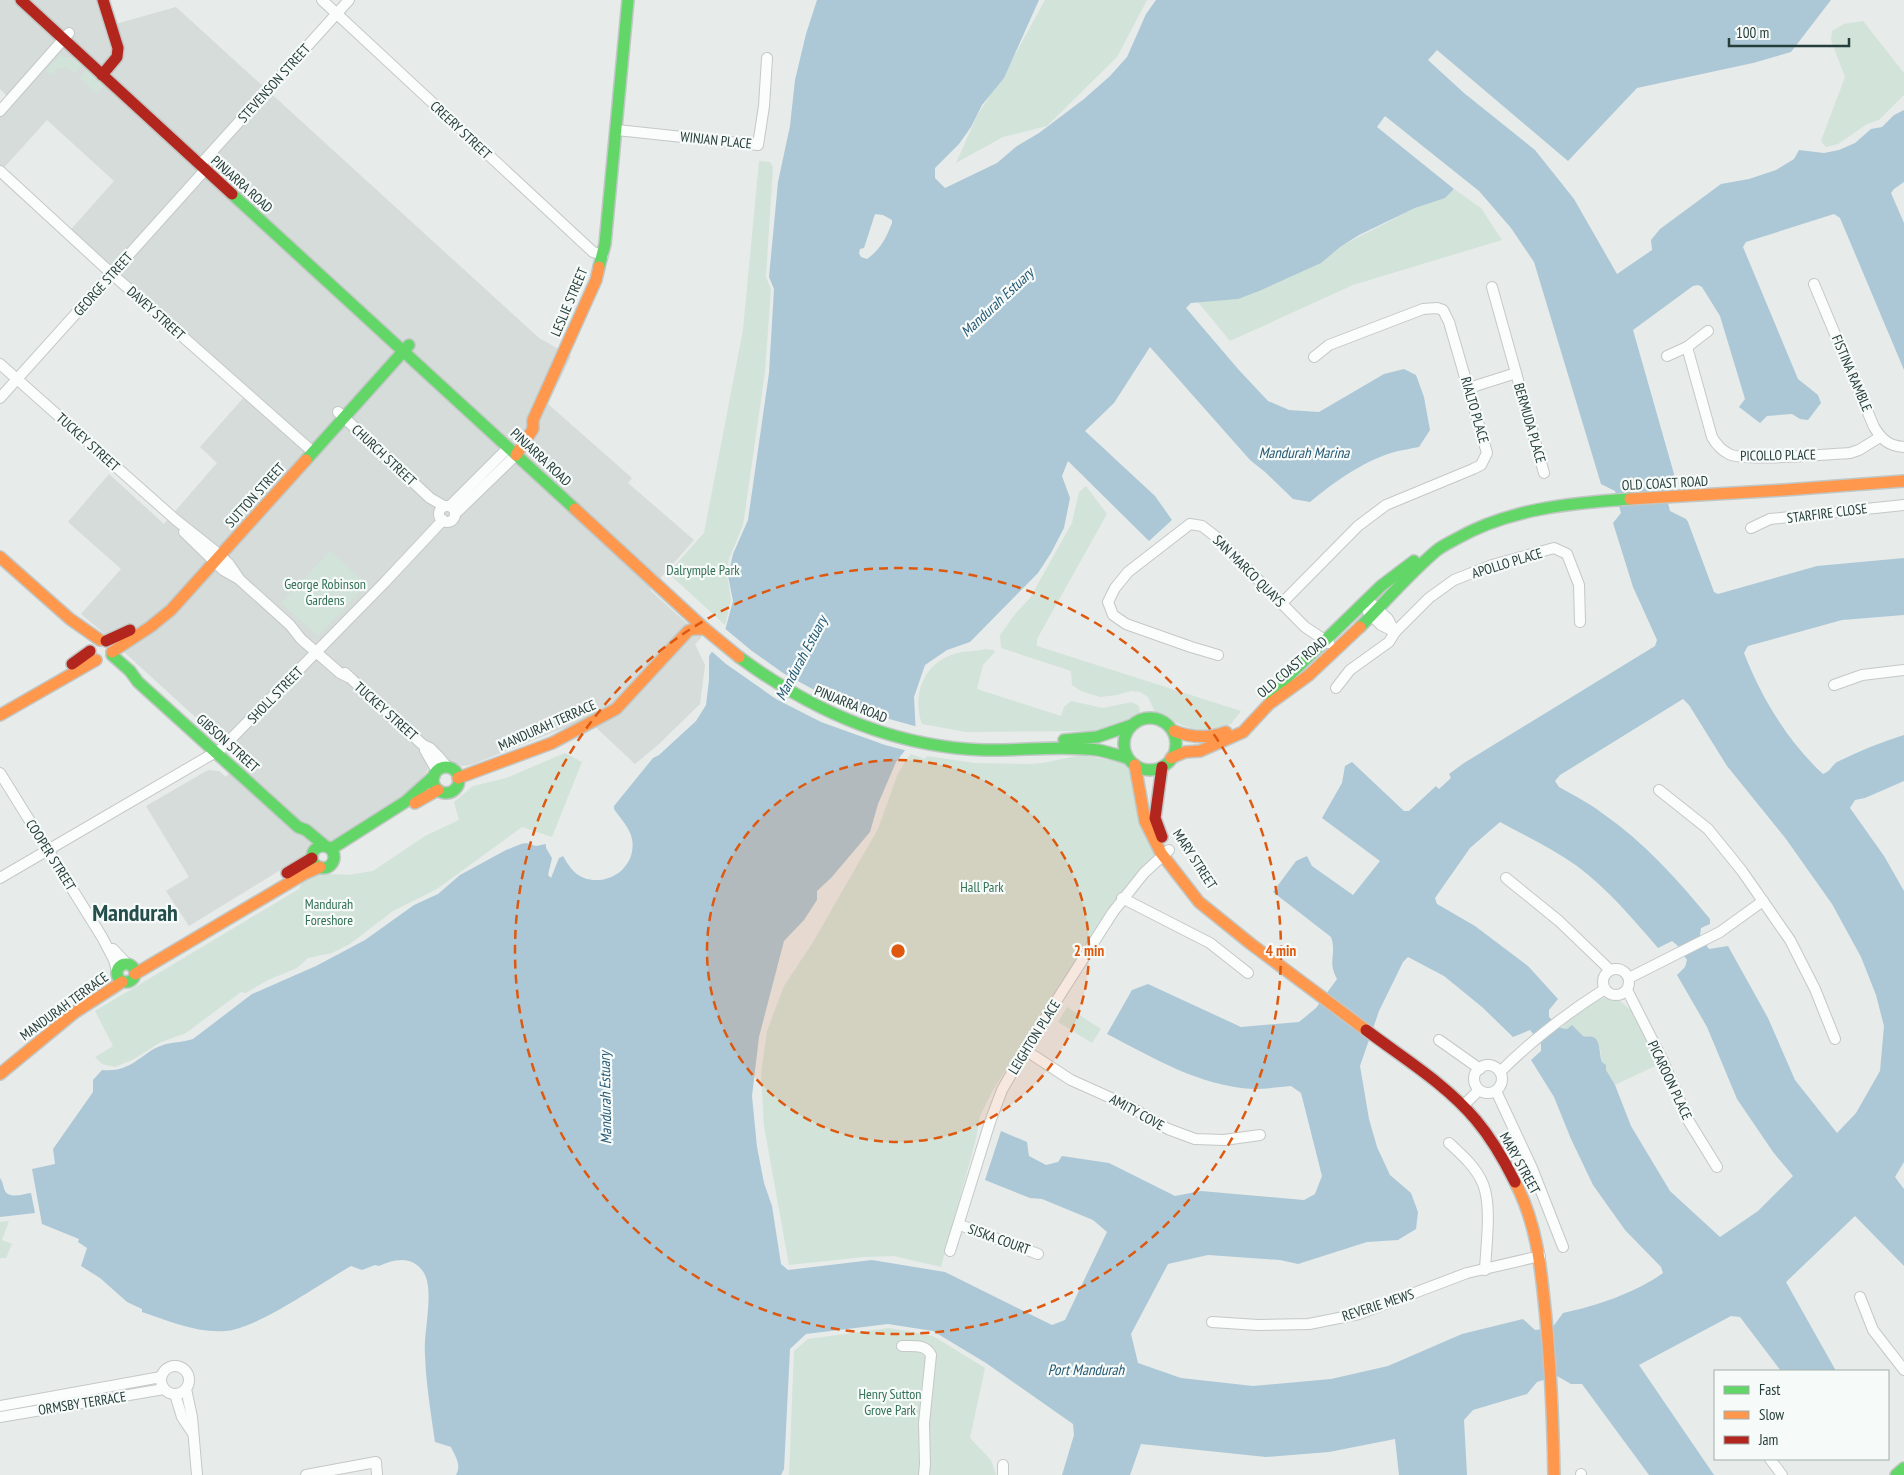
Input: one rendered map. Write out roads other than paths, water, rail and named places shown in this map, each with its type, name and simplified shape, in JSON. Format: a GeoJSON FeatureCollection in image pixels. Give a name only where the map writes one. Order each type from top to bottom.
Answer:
{"type":"FeatureCollection","features":[{"type":"Feature","properties":{"kind":"main road","name":"PINJARRA ROAD"},"geometry":{"type":"LineString","coordinates":[[21,0],[66,36],[751,668],[809,704],[855,724],[894,736],[984,741],[1084,739],[1097,737],[1132,725]]}},
{"type":"Feature","properties":{"kind":"main road","name":"PINJARRA ROAD"},"geometry":{"type":"LineString","coordinates":[[34,0],[66,36]]}},
{"type":"Feature","properties":{"kind":"main road"},"geometry":{"type":"LineString","coordinates":[[103,0],[118,48],[117,57],[105,72]]}},
{"type":"Feature","properties":{"kind":"main road","name":"LESLIE STREET"},"geometry":{"type":"LineString","coordinates":[[515,449],[526,425],[533,420],[586,304],[596,280],[603,255],[617,130],[616,118],[628,0]]}},
{"type":"Feature","properties":{"kind":"main road","name":"LESLIE STREET"},"geometry":{"type":"LineString","coordinates":[[617,130],[622,120],[634,0]]}},
{"type":"Feature","properties":{"kind":"main road","name":"SUTTON STREET"},"geometry":{"type":"LineString","coordinates":[[0,715],[157,614],[215,556],[403,345]]}},
{"type":"Feature","properties":{"kind":"main road","name":"OLD COAST ROAD"},"geometry":{"type":"LineString","coordinates":[[1174,732],[1184,736],[1202,738],[1215,736],[1241,724],[1363,602],[1393,576],[1420,557],[1437,550],[1459,537],[1501,519],[1564,505],[1904,481]]}},
{"type":"Feature","properties":{"kind":"main road","name":"OLD COAST ROAD"},"geometry":{"type":"LineString","coordinates":[[1171,758],[1185,752],[1219,744],[1243,732],[1269,704],[1309,675],[1332,654],[1437,550]]}},
{"type":"Feature","properties":{"kind":"main road","name":"GIBSON STREET"},"geometry":{"type":"LineString","coordinates":[[0,557],[70,619],[125,676],[138,682],[298,827],[315,859]]}},
{"type":"Feature","properties":{"kind":"main road","name":"MANDURAH TERRACE"},"geometry":{"type":"LineString","coordinates":[[458,778],[552,743],[616,709],[688,631],[692,629],[711,631]]}},
{"type":"Feature","properties":{"kind":"main road","name":"SUTTON STREET"},"geometry":{"type":"LineString","coordinates":[[0,706],[80,660],[102,651]]}},
{"type":"Feature","properties":{"kind":"main road"},"geometry":{"type":"LineString","coordinates":[[1151,718],[1162,720],[1174,732],[1176,749],[1171,758],[1162,767],[1151,770],[1131,761],[1124,752],[1126,734],[1132,725],[1142,719],[1151,718]]}},
{"type":"Feature","properties":{"kind":"main road","name":"PINJARRA ROAD"},"geometry":{"type":"LineString","coordinates":[[928,739],[980,750],[1094,750],[1131,761]]}},
{"type":"Feature","properties":{"kind":"main road","name":"MARY STREET"},"geometry":{"type":"LineString","coordinates":[[1131,761],[1146,821],[1166,853],[1204,898],[1207,907],[1251,944],[1433,1080],[1463,1106],[1492,1140],[1511,1172],[1529,1213],[1540,1256],[1552,1386],[1554,1475]]}},
{"type":"Feature","properties":{"kind":"main road","name":"MARY STREET"},"geometry":{"type":"LineString","coordinates":[[1162,767],[1155,818],[1166,853]]}},
{"type":"Feature","properties":{"kind":"main road"},"geometry":{"type":"LineString","coordinates":[[330,851],[405,802],[439,772],[454,771],[458,778],[457,786],[452,791],[445,793],[438,790],[434,784],[439,772]]}},
{"type":"Feature","properties":{"kind":"main road"},"geometry":{"type":"LineString","coordinates":[[132,969],[130,981],[119,976],[120,966],[132,969],[304,874],[315,859],[317,847],[330,851],[438,790]]}},
{"type":"Feature","properties":{"kind":"main road","name":"GIBSON STREET"},"geometry":{"type":"LineString","coordinates":[[298,827],[306,830],[330,851]]}},
{"type":"Feature","properties":{"kind":"main road"},"geometry":{"type":"LineString","coordinates":[[315,859],[329,866],[330,851]]}},
{"type":"Feature","properties":{"kind":"main road","name":"MANDURAH TERRACE"},"geometry":{"type":"LineString","coordinates":[[0,1062],[69,1006],[119,976]]}},
{"type":"Feature","properties":{"kind":"main road","name":"MANDURAH TERRACE"},"geometry":{"type":"LineString","coordinates":[[0,1074],[119,976]]}},
{"type":"Feature","properties":{"kind":"main road"},"geometry":{"type":"LineString","coordinates":[[1896,1475],[1904,1468]]}},
{"type":"Feature","properties":{"kind":"street","name":"CREERY STREET"},"geometry":{"type":"LineString","coordinates":[[322,0],[593,252],[603,255]]}},
{"type":"Feature","properties":{"kind":"street","name":"STEVENSON STREET"},"geometry":{"type":"LineString","coordinates":[[204,164],[349,0]]}},
{"type":"Feature","properties":{"kind":"street"},"geometry":{"type":"LineString","coordinates":[[0,111],[66,36]]}},
{"type":"Feature","properties":{"kind":"street","name":"WINJAN PLACE"},"geometry":{"type":"LineString","coordinates":[[617,130],[758,145],[764,106],[767,58]]}},
{"type":"Feature","properties":{"kind":"street","name":"GEORGE STREET"},"geometry":{"type":"LineString","coordinates":[[0,398],[112,274],[204,164]]}},
{"type":"Feature","properties":{"kind":"street","name":"DAVEY STREET"},"geometry":{"type":"LineString","coordinates":[[0,172],[310,450]]}},
{"type":"Feature","properties":{"kind":"street","name":"FISTINA RAMBLE"},"geometry":{"type":"LineString","coordinates":[[1814,284],[1874,427],[1880,436]]}},
{"type":"Feature","properties":{"kind":"street","name":"BERMUDA PLACE"},"geometry":{"type":"LineString","coordinates":[[1492,287],[1544,473]]}},
{"type":"Feature","properties":{"kind":"street","name":"RIALTO PLACE"},"geometry":{"type":"LineString","coordinates":[[1282,603],[1358,526],[1386,505],[1481,465],[1487,453],[1449,322],[1443,310],[1436,308],[1423,309],[1329,345],[1314,357]]}},
{"type":"Feature","properties":{"kind":"street"},"geometry":{"type":"LineString","coordinates":[[1667,356],[1687,348],[1708,330]]}},
{"type":"Feature","properties":{"kind":"street","name":"PICOLLO PLACE"},"geometry":{"type":"LineString","coordinates":[[1687,348],[1712,437],[1717,446],[1728,454],[1746,457],[1850,453],[1859,450],[1880,436]]}},
{"type":"Feature","properties":{"kind":"street","name":"TUCKEY STREET"},"geometry":{"type":"LineString","coordinates":[[0,364],[176,520],[187,536],[215,556],[290,626],[301,639],[318,650],[340,673],[348,677],[423,745],[439,772]]}},
{"type":"Feature","properties":{"kind":"street","name":"BERMUDA PLACE"},"geometry":{"type":"LineString","coordinates":[[1469,388],[1516,373]]}},
{"type":"Feature","properties":{"kind":"street","name":"CHURCH STREET"},"geometry":{"type":"LineString","coordinates":[[341,415],[446,512]]}},
{"type":"Feature","properties":{"kind":"street"},"geometry":{"type":"LineString","coordinates":[[1880,436],[1886,443],[1904,447]]}},
{"type":"Feature","properties":{"kind":"street","name":"SHOLL STREET"},"geometry":{"type":"LineString","coordinates":[[0,878],[224,746],[318,650],[446,512],[515,449]]}},
{"type":"Feature","properties":{"kind":"street","name":"STARFIRE CLOSE"},"geometry":{"type":"LineString","coordinates":[[1751,528],[1770,519],[1904,505]]}},
{"type":"Feature","properties":{"kind":"street","name":"SAN MARCO QUAYS"},"geometry":{"type":"LineString","coordinates":[[1218,655],[1126,624],[1113,615],[1108,602],[1115,588],[1128,572],[1190,524],[1202,526],[1215,536],[1332,654]]}},
{"type":"Feature","properties":{"kind":"street","name":"APOLLO PLACE"},"geometry":{"type":"LineString","coordinates":[[1336,688],[1350,670],[1389,642],[1395,632],[1429,598],[1454,580],[1492,565],[1554,548],[1567,554],[1579,586],[1580,622]]}},
{"type":"Feature","properties":{"kind":"street"},"geometry":{"type":"LineString","coordinates":[[1363,602],[1373,612],[1388,619],[1395,632]]}},
{"type":"Feature","properties":{"kind":"street"},"geometry":{"type":"LineString","coordinates":[[1834,685],[1862,674],[1904,670]]}},
{"type":"Feature","properties":{"kind":"street","name":"COOPER STREET"},"geometry":{"type":"LineString","coordinates":[[0,773],[102,937],[114,960],[119,976]]}},
{"type":"Feature","properties":{"kind":"street"},"geometry":{"type":"LineString","coordinates":[[1659,790],[1708,829],[1763,901],[1790,940],[1815,988],[1835,1039]]}},
{"type":"Feature","properties":{"kind":"street","name":"LEIGHTON PLACE"},"geometry":{"type":"LineString","coordinates":[[950,1250],[960,1225],[990,1122],[1002,1090],[1025,1050],[1122,898],[1144,873],[1166,853]]}},
{"type":"Feature","properties":{"kind":"street"},"geometry":{"type":"LineString","coordinates":[[1506,878],[1559,921],[1610,970],[1621,970],[1629,978],[1630,983],[1627,990],[1622,994],[1613,995],[1605,989],[1604,977],[1610,970]]}},
{"type":"Feature","properties":{"kind":"street"},"geometry":{"type":"LineString","coordinates":[[1122,898],[1210,943],[1248,974]]}},
{"type":"Feature","properties":{"kind":"street"},"geometry":{"type":"LineString","coordinates":[[1629,978],[1720,932],[1763,901]]}},
{"type":"Feature","properties":{"kind":"street","name":"COOPER STREET"},"geometry":{"type":"LineString","coordinates":[[102,937],[132,969]]}},
{"type":"Feature","properties":{"kind":"street"},"geometry":{"type":"LineString","coordinates":[[1500,1072],[1521,1050],[1569,1012],[1605,989]]}},
{"type":"Feature","properties":{"kind":"street","name":"PICAROON PLACE"},"geometry":{"type":"LineString","coordinates":[[1627,990],[1663,1061],[1688,1120],[1717,1167]]}},
{"type":"Feature","properties":{"kind":"street"},"geometry":{"type":"LineString","coordinates":[[1439,1040],[1480,1069]]}},
{"type":"Feature","properties":{"kind":"street","name":"AMITY COVE"},"geometry":{"type":"LineString","coordinates":[[1025,1050],[1071,1080],[1130,1106],[1168,1129],[1195,1139],[1224,1140],[1260,1135]]}},
{"type":"Feature","properties":{"kind":"street"},"geometry":{"type":"LineString","coordinates":[[1488,1066],[1500,1072],[1502,1083],[1496,1091],[1487,1093],[1476,1086],[1475,1078],[1480,1069],[1488,1066]]}},
{"type":"Feature","properties":{"kind":"street"},"geometry":{"type":"LineString","coordinates":[[1463,1106],[1480,1090]]}},
{"type":"Feature","properties":{"kind":"street"},"geometry":{"type":"LineString","coordinates":[[1496,1091],[1532,1168],[1563,1247]]}},
{"type":"Feature","properties":{"kind":"street"},"geometry":{"type":"LineString","coordinates":[[1449,1143],[1472,1166],[1484,1185],[1487,1213],[1484,1270]]}},
{"type":"Feature","properties":{"kind":"street","name":"SISKA COURT"},"geometry":{"type":"LineString","coordinates":[[960,1225],[1038,1254]]}},
{"type":"Feature","properties":{"kind":"street","name":"REVERIE MEWS"},"geometry":{"type":"LineString","coordinates":[[1212,1322],[1258,1325],[1309,1324],[1359,1314],[1467,1273],[1540,1256]]}},
{"type":"Feature","properties":{"kind":"street"},"geometry":{"type":"LineString","coordinates":[[1860,1297],[1873,1330],[1904,1370]]}},
{"type":"Feature","properties":{"kind":"street"},"geometry":{"type":"LineString","coordinates":[[902,1346],[924,1348],[931,1355],[924,1423],[924,1475]]}},
{"type":"Feature","properties":{"kind":"street"},"geometry":{"type":"LineString","coordinates":[[169,1367],[182,1368],[188,1376],[189,1385],[181,1393],[175,1394],[164,1389],[161,1384],[161,1377],[169,1367]]}},
{"type":"Feature","properties":{"kind":"street","name":"ORMSBY TERRACE"},"geometry":{"type":"LineString","coordinates":[[0,1406],[161,1377]]}},
{"type":"Feature","properties":{"kind":"street","name":"ORMSBY TERRACE"},"geometry":{"type":"LineString","coordinates":[[0,1417],[164,1389]]}},
{"type":"Feature","properties":{"kind":"street"},"geometry":{"type":"LineString","coordinates":[[186,1389],[192,1417],[197,1475]]}},
{"type":"Feature","properties":{"kind":"street"},"geometry":{"type":"LineString","coordinates":[[175,1394],[182,1417],[192,1432]]}},
{"type":"Feature","properties":{"kind":"street"},"geometry":{"type":"LineString","coordinates":[[1771,1460],[1782,1475]]}},
{"type":"Feature","properties":{"kind":"street"},"geometry":{"type":"LineString","coordinates":[[306,1475],[333,1472],[376,1462],[377,1475]]}},
{"type":"Feature","properties":{"kind":"water"},"geometry":{"type":"Polygon","coordinates":[[[817,0],[1039,0],[1004,78],[982,105],[971,127],[959,144],[935,168],[935,178],[945,188],[997,163],[1017,146],[1039,133],[1084,99],[1110,76],[1127,57],[1146,14],[1156,0],[1831,0],[1791,52],[1753,63],[1637,88],[1568,161],[1437,50],[1428,60],[1464,93],[1535,150],[1574,199],[1617,274],[1652,250],[1651,240],[1660,229],[1721,184],[1749,179],[1776,170],[1794,159],[1799,150],[1824,153],[1839,150],[1855,143],[1871,129],[1882,127],[1894,115],[1904,110],[1904,182],[1891,193],[1904,223],[1904,370],[1840,218],[1834,214],[1746,242],[1743,247],[1798,379],[1818,395],[1821,403],[1808,420],[1800,419],[1792,414],[1767,416],[1760,423],[1739,407],[1745,399],[1720,316],[1702,287],[1698,285],[1693,286],[1633,330],[1674,474],[1673,480],[1665,491],[1670,511],[1686,519],[1688,522],[1714,592],[1718,594],[1817,566],[1904,558],[1904,615],[1842,620],[1748,646],[1744,653],[1767,702],[1777,718],[1798,748],[1823,774],[1845,758],[1904,735],[1904,781],[1865,798],[1855,800],[1850,808],[1884,856],[1904,891],[1904,1162],[1895,1177],[1904,1189],[1904,1266],[1855,1216],[1786,1282],[1835,1370],[1780,1370],[1740,1317],[1731,1316],[1639,1365],[1714,1475],[1649,1475],[1582,1384],[1571,1384],[1557,1376],[1537,1382],[1527,1394],[1473,1410],[1464,1420],[1467,1475],[1399,1475],[1395,1439],[1329,1452],[1266,1457],[1141,1444],[1130,1475],[1062,1475],[1074,1435],[1073,1424],[986,1363],[933,1331],[888,1324],[806,1334],[790,1349],[784,1469],[781,1475],[456,1475],[458,1464],[451,1447],[435,1442],[425,1355],[428,1283],[425,1275],[416,1264],[410,1261],[398,1260],[362,1270],[351,1266],[253,1323],[238,1329],[225,1331],[204,1330],[183,1326],[142,1312],[142,1309],[127,1302],[100,1278],[81,1266],[87,1248],[78,1242],[79,1239],[42,1224],[32,1169],[55,1164],[53,1149],[93,1092],[93,1080],[102,1070],[122,1068],[130,1065],[157,1047],[193,1039],[252,994],[316,966],[365,940],[414,905],[438,894],[460,875],[521,844],[526,843],[536,846],[546,844],[546,848],[552,858],[548,875],[551,878],[559,858],[563,856],[574,872],[584,878],[594,880],[612,877],[626,866],[632,849],[632,839],[614,806],[653,758],[659,755],[696,721],[706,705],[709,656],[724,634],[733,601],[728,576],[733,554],[748,520],[769,373],[774,289],[769,277],[778,182],[790,126],[795,80],[806,34],[817,0]],[[1385,116],[1377,127],[1454,189],[1445,198],[1415,208],[1359,235],[1340,247],[1321,263],[1259,291],[1238,299],[1191,303],[1186,308],[1268,401],[1289,410],[1319,412],[1384,374],[1404,369],[1416,375],[1424,397],[1430,430],[1419,447],[1394,452],[1359,467],[1310,502],[1293,499],[1250,460],[1150,347],[1114,403],[1085,431],[1155,496],[1172,520],[1149,541],[1068,461],[1062,476],[1070,498],[1064,528],[1051,553],[1038,573],[970,642],[947,650],[925,665],[914,697],[916,736],[896,762],[878,804],[870,832],[831,878],[817,891],[817,900],[804,920],[784,941],[759,1037],[752,1096],[757,1147],[764,1183],[772,1206],[781,1264],[788,1270],[872,1260],[945,1272],[1052,1325],[1065,1320],[1107,1232],[1093,1220],[1042,1199],[1030,1198],[985,1180],[1001,1131],[1027,1142],[1029,1156],[1046,1165],[1058,1162],[1062,1156],[1109,1163],[1175,1196],[1201,1191],[1304,1200],[1315,1194],[1322,1176],[1301,1093],[1291,1086],[1253,1089],[1214,1083],[1177,1069],[1107,1034],[1132,990],[1148,984],[1241,1027],[1299,1022],[1316,1008],[1337,979],[1332,962],[1333,943],[1331,937],[1273,892],[1296,861],[1307,856],[1312,866],[1353,895],[1380,861],[1322,818],[1342,783],[1345,766],[1352,762],[1404,811],[1409,811],[1436,786],[1439,789],[1451,778],[1449,774],[1464,763],[1655,646],[1657,640],[1633,587],[1613,523],[1621,513],[1615,491],[1601,484],[1534,262],[1511,228],[1479,191],[1385,116]],[[875,214],[864,248],[860,249],[859,253],[861,257],[867,259],[882,243],[892,223],[892,220],[883,215],[875,214]],[[1683,699],[1560,775],[1555,781],[1559,787],[1597,809],[1632,836],[1673,876],[1710,919],[1710,924],[1701,928],[1700,935],[1709,949],[1728,946],[1768,1018],[1795,1080],[1837,1133],[1856,1113],[1880,1071],[1884,1026],[1876,995],[1861,957],[1832,904],[1786,839],[1727,766],[1689,705],[1683,699]],[[1500,822],[1470,848],[1435,898],[1437,904],[1475,926],[1528,966],[1558,999],[1549,1010],[1549,1017],[1561,1028],[1567,1029],[1572,1025],[1583,1036],[1596,1039],[1599,1044],[1602,1062],[1606,1065],[1606,1070],[1615,1085],[1631,1126],[1670,1191],[1720,1237],[1758,1211],[1793,1176],[1773,1152],[1737,1099],[1707,1027],[1677,975],[1685,967],[1687,960],[1677,945],[1672,941],[1658,948],[1610,894],[1577,866],[1549,848],[1500,822]],[[1408,957],[1403,962],[1379,1011],[1360,1066],[1369,1119],[1377,1147],[1390,1175],[1411,1193],[1418,1212],[1416,1229],[1398,1240],[1367,1242],[1298,1264],[1280,1260],[1208,1255],[1168,1264],[1131,1334],[1138,1363],[1181,1378],[1253,1386],[1331,1379],[1388,1366],[1462,1334],[1523,1319],[1535,1330],[1552,1328],[1563,1313],[1615,1298],[1640,1287],[1663,1273],[1661,1267],[1625,1230],[1593,1185],[1554,1097],[1531,1060],[1541,1051],[1541,1044],[1530,1030],[1513,1037],[1482,1007],[1444,976],[1408,957]]]}},
{"type":"Feature","properties":{"kind":"water"},"geometry":{"type":"Polygon","coordinates":[[[0,1178],[5,1191],[10,1195],[31,1193],[35,1213],[0,1217],[0,1178]]]}},
{"type":"Feature","properties":{"kind":"district","name":"Mandurah"},"geometry":{"type":"Point","coordinates":[135,912]}},
{"type":"Feature","properties":{"kind":"water label","name":"Mandurah Estuary"},"geometry":{"type":"Point","coordinates":[997,302]}},
{"type":"Feature","properties":{"kind":"water label","name":"Mandurah Marina"},"geometry":{"type":"Point","coordinates":[1304,452]}},
{"type":"Feature","properties":{"kind":"water label","name":"Mandurah Estuary"},"geometry":{"type":"Point","coordinates":[801,658]}},
{"type":"Feature","properties":{"kind":"water label","name":"Mandurah Estuary"},"geometry":{"type":"Point","coordinates":[605,1098]}},
{"type":"Feature","properties":{"kind":"water label","name":"Port Mandurah"},"geometry":{"type":"Point","coordinates":[1086,1369]}},
{"type":"Feature","properties":{"kind":"park label","name":"Dalrymple Park"},"geometry":{"type":"Point","coordinates":[703,570]}},
{"type":"Feature","properties":{"kind":"park label","name":"George Robinson Gardens"},"geometry":{"type":"Point","coordinates":[325,592]}},
{"type":"Feature","properties":{"kind":"park label","name":"Hall Park"},"geometry":{"type":"Point","coordinates":[982,887]}},
{"type":"Feature","properties":{"kind":"park label","name":"Mandurah Foreshore"},"geometry":{"type":"Point","coordinates":[329,912]}},
{"type":"Feature","properties":{"kind":"park label","name":"Henry Sutton Grove Park"},"geometry":{"type":"Point","coordinates":[890,1402]}}]}
